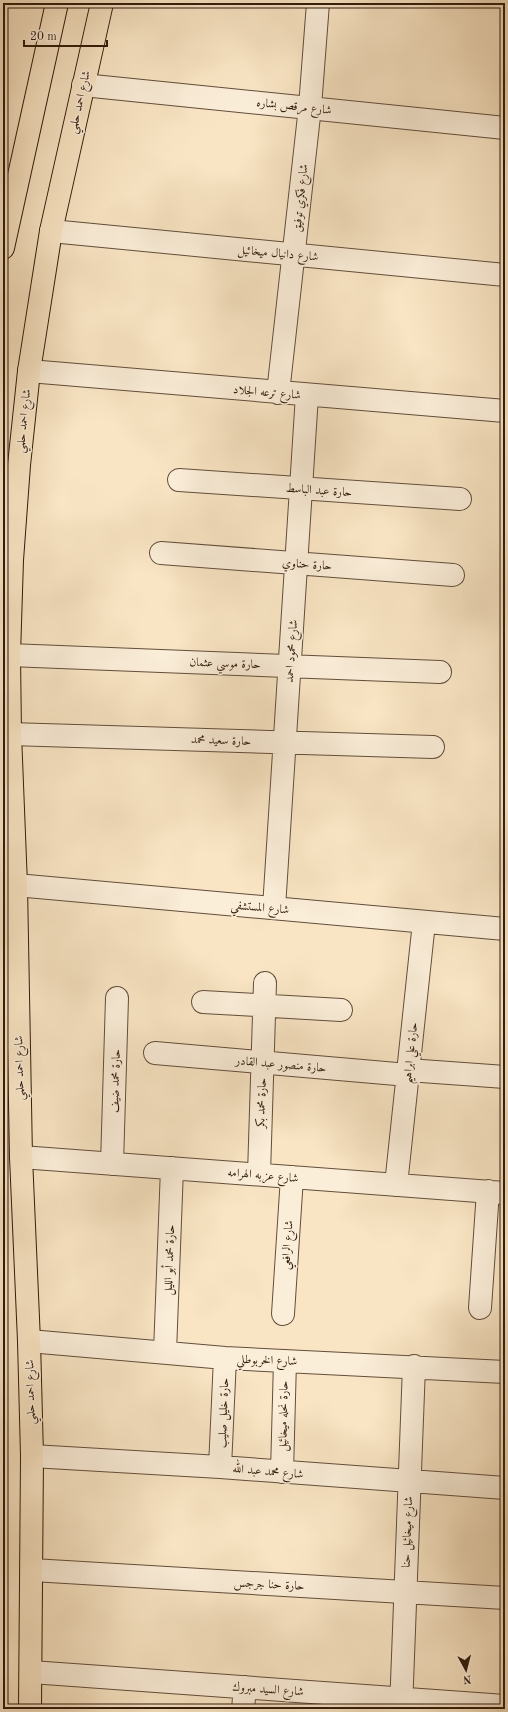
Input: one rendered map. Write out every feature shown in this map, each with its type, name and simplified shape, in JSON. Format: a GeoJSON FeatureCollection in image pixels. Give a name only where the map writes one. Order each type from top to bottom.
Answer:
{"type":"FeatureCollection","features":[{"type":"Feature","properties":{"kind":"main road"},"geometry":{"type":"LineString","coordinates":[[3,248],[57,3]]}},
{"type":"Feature","properties":{"kind":"main road","name":"شارع احمد حلمي"},"geometry":{"type":"LineString","coordinates":[[30,1709],[32,1456],[29,1341],[21,1157],[16,885],[10,734],[9,655],[12,560],[17,489],[29,371],[51,231],[102,3]]}},
{"type":"Feature","properties":{"kind":"street","name":"شارع فكري توفيق"},"geometry":{"type":"LineString","coordinates":[[278,393],[295,254],[310,108],[318,3]]}},
{"type":"Feature","properties":{"kind":"street","name":"شارع مرقص بشاره"},"geometry":{"type":"LineString","coordinates":[[83,85],[505,128]]}},
{"type":"Feature","properties":{"kind":"street","name":"شارع دانيال ميخائيل"},"geometry":{"type":"LineString","coordinates":[[51,231],[505,275]]}},
{"type":"Feature","properties":{"kind":"street","name":"شارع ترعه الجلاد"},"geometry":{"type":"LineString","coordinates":[[29,371],[505,411]]}},
{"type":"Feature","properties":{"kind":"street","name":"شارع محمود احمد"},"geometry":{"type":"LineString","coordinates":[[274,908],[307,395]]}},
{"type":"Feature","properties":{"kind":"street","name":"حارة عبد الباسط"},"geometry":{"type":"LineString","coordinates":[[179,480],[460,499]]}},
{"type":"Feature","properties":{"kind":"street","name":"حارة حناوي"},"geometry":{"type":"LineString","coordinates":[[161,553],[453,575]]}},
{"type":"Feature","properties":{"kind":"street","name":"حارة موسي عثمان"},"geometry":{"type":"LineString","coordinates":[[9,655],[440,672]]}},
{"type":"Feature","properties":{"kind":"street","name":"حارة سعيد محمد"},"geometry":{"type":"LineString","coordinates":[[10,734],[433,747]]}},
{"type":"Feature","properties":{"kind":"street","name":"شارع المستشفي"},"geometry":{"type":"LineString","coordinates":[[16,885],[505,929]]}},
{"type":"Feature","properties":{"kind":"street","name":"حارة علي ابراهيم"},"geometry":{"type":"LineString","coordinates":[[396,1185],[424,922]]}},
{"type":"Feature","properties":{"kind":"street","name":"حارة محمد بكر"},"geometry":{"type":"LineString","coordinates":[[259,1174],[265,983]]}},
{"type":"Feature","properties":{"kind":"street","name":"حارة محمد ضيف"},"geometry":{"type":"LineString","coordinates":[[112,1164],[117,998]]}},
{"type":"Feature","properties":{"kind":"street"},"geometry":{"type":"LineString","coordinates":[[203,1002],[341,1010]]}},
{"type":"Feature","properties":{"kind":"street","name":"حارة منصور عبد القادر"},"geometry":{"type":"LineString","coordinates":[[155,1053],[408,1072],[505,1077]]}},
{"type":"Feature","properties":{"kind":"street","name":"شارع عزبه الهرامه"},"geometry":{"type":"LineString","coordinates":[[21,1157],[497,1192]]}},
{"type":"Feature","properties":{"kind":"street","name":"حارة محمد أبو الليل"},"geometry":{"type":"LineString","coordinates":[[165,1352],[172,1168]]}},
{"type":"Feature","properties":{"kind":"street","name":"شارع الرافعي"},"geometry":{"type":"LineString","coordinates":[[283,1314],[292,1177]]}},
{"type":"Feature","properties":{"kind":"street"},"geometry":{"type":"LineString","coordinates":[[480,1308],[497,1192]]}},
{"type":"Feature","properties":{"kind":"street","name":"شارع الخربوطلي"},"geometry":{"type":"LineString","coordinates":[[29,1341],[225,1358],[414,1366],[505,1372]]}},
{"type":"Feature","properties":{"kind":"street","name":"حارة خليل صليب"},"geometry":{"type":"LineString","coordinates":[[220,1467],[225,1358]]}},
{"type":"Feature","properties":{"kind":"street","name":"حارة نحله ميخائيل"},"geometry":{"type":"LineString","coordinates":[[282,1472],[284,1361]]}},
{"type":"Feature","properties":{"kind":"street","name":"شارع ميخائيل حنا"},"geometry":{"type":"LineString","coordinates":[[401,1704],[414,1366]]}},
{"type":"Feature","properties":{"kind":"street","name":"شارع محمد عبد الله"},"geometry":{"type":"LineString","coordinates":[[32,1456],[220,1467],[505,1488]]}},
{"type":"Feature","properties":{"kind":"street","name":"حارة حنا جرجس"},"geometry":{"type":"LineString","coordinates":[[32,1570],[505,1598]]}},
{"type":"Feature","properties":{"kind":"street","name":"شارع السيد مبروك"},"geometry":{"type":"LineString","coordinates":[[31,1672],[245,1687],[401,1704],[505,1706]]}},
{"type":"Feature","properties":{"kind":"street"},"geometry":{"type":"LineString","coordinates":[[243,1709],[245,1687]]}}]}
